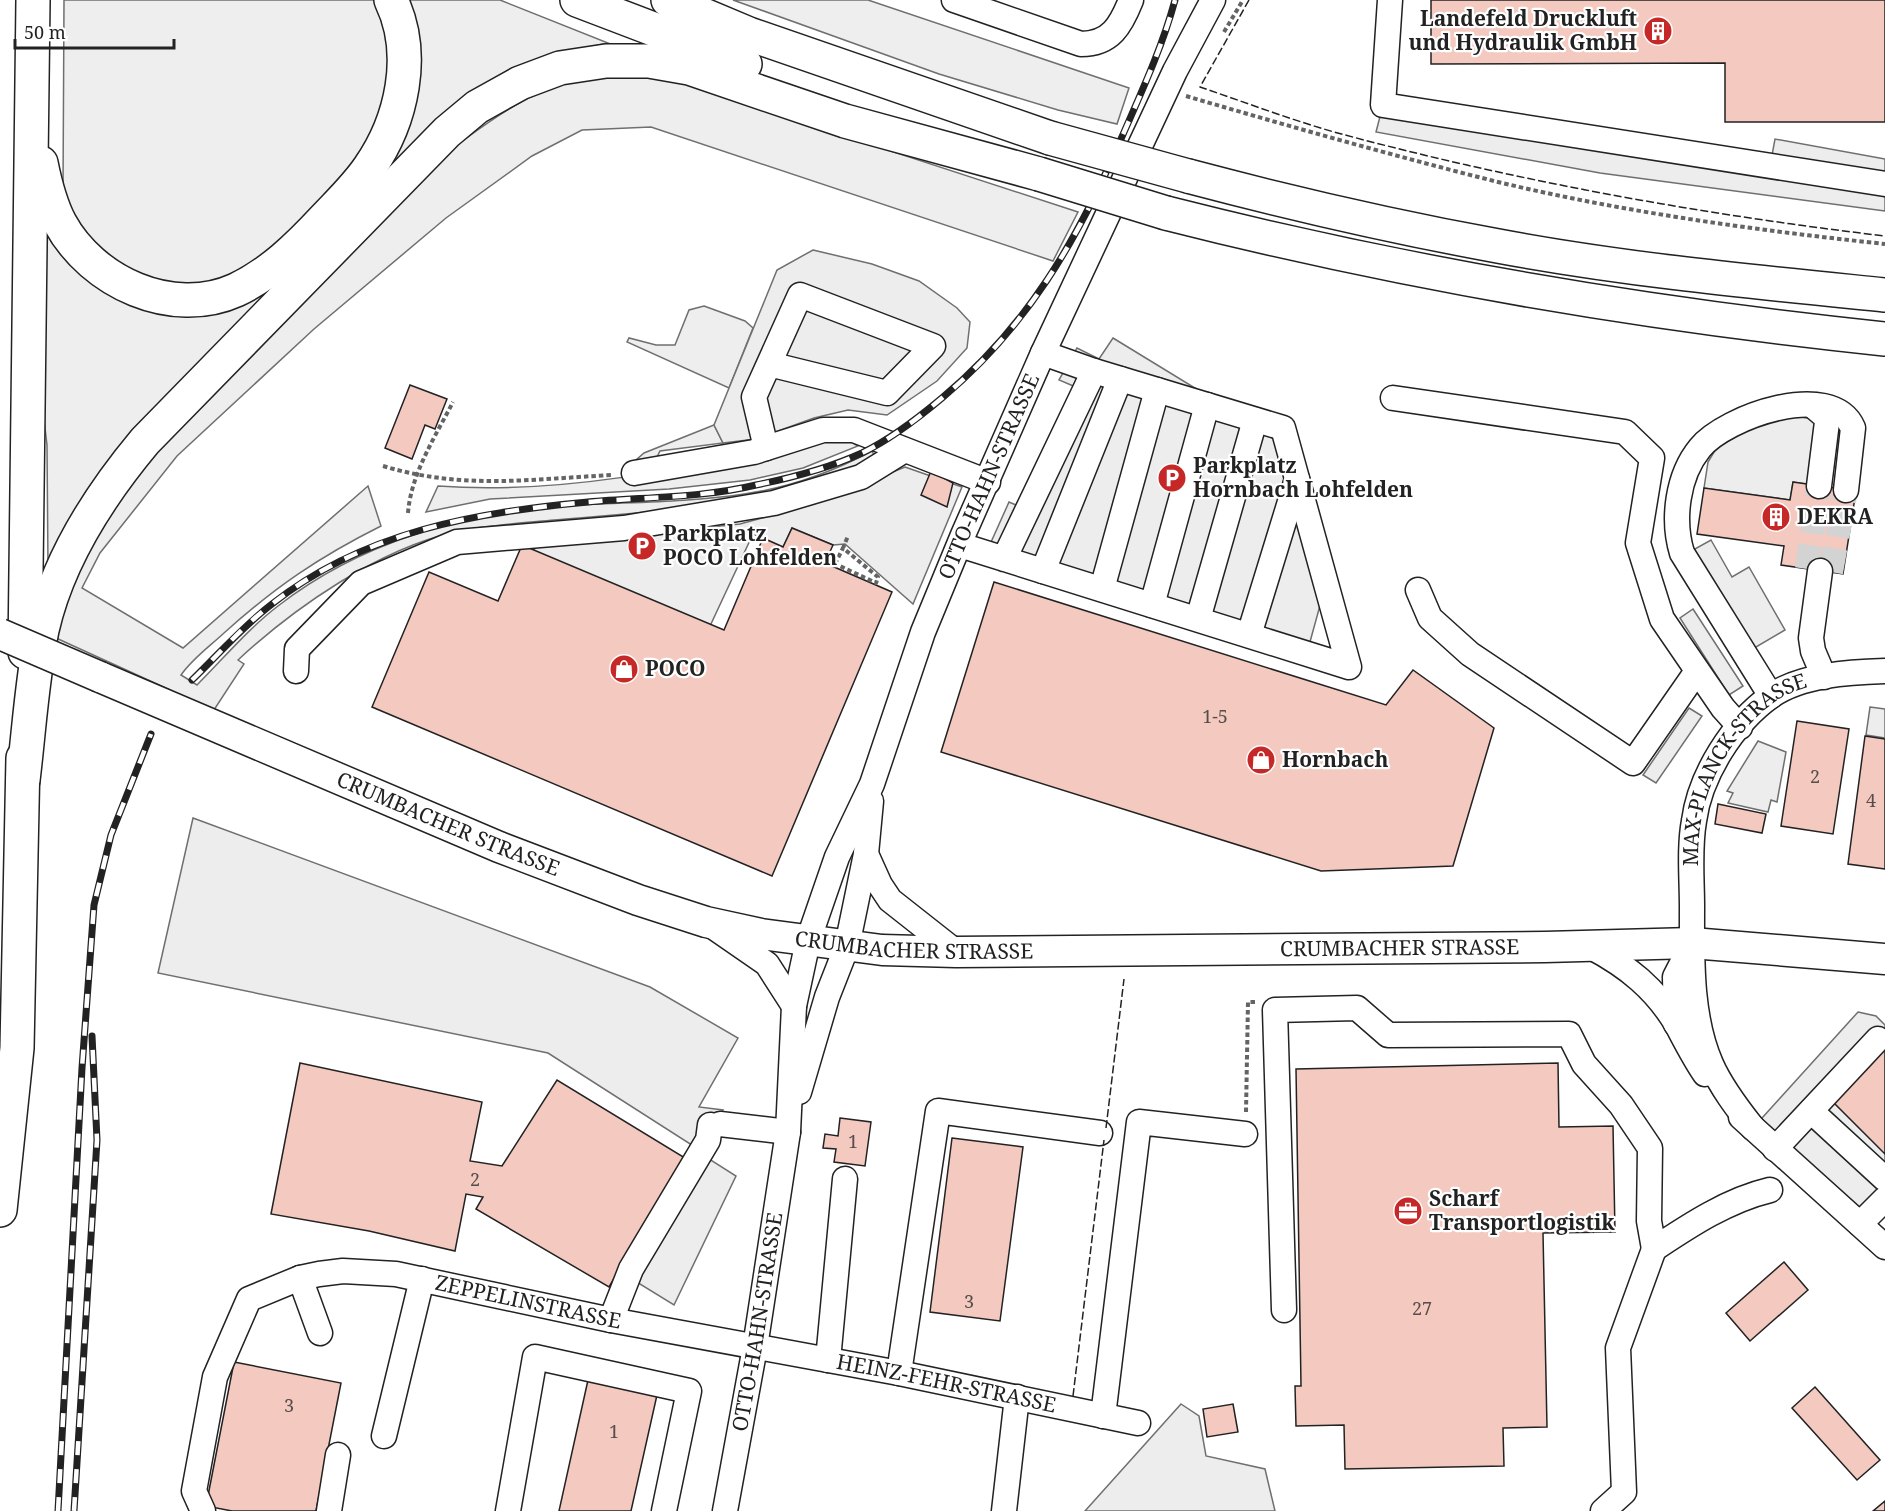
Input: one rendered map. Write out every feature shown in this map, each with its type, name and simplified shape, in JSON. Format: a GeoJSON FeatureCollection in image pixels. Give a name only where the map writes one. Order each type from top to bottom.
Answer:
{"type":"FeatureCollection","features":[{"type":"Feature","properties":{"kind":"highway"},"geometry":{"type":"LineString","coordinates":[[0,1210],[17,1048],[23,780],[33,0]]}},
{"type":"Feature","properties":{"kind":"highway"},"geometry":{"type":"LineString","coordinates":[[31,114],[46,186],[53,207],[70,238],[94,264],[110,277],[128,287],[162,298],[198,299],[234,291],[270,270],[308,237],[362,178],[382,149],[392,128],[404,77],[400,29],[391,0]]}},
{"type":"Feature","properties":{"kind":"highway"},"geometry":{"type":"LineString","coordinates":[[577,0],[1029,171]]}},
{"type":"Feature","properties":{"kind":"highway"},"geometry":{"type":"LineString","coordinates":[[668,0],[749,34],[1050,138],[1267,196],[1498,246],[1670,273],[1885,295]]}},
{"type":"Feature","properties":{"kind":"highway"},"geometry":{"type":"LineString","coordinates":[[696,0],[749,34]]}},
{"type":"Feature","properties":{"kind":"highway"},"geometry":{"type":"LineString","coordinates":[[23,780],[42,629],[61,572],[85,524],[114,478],[145,441],[407,171],[477,107],[520,83],[560,68],[606,61],[650,61],[689,68],[845,122],[1029,171],[1166,213],[1316,249],[1629,307],[1765,326],[1885,339]]}},
{"type":"Feature","properties":{"kind":"main road","name":"CRUMBACHER STRASSE"},"geometry":{"type":"LineString","coordinates":[[0,634],[499,847],[638,900],[706,922],[808,941],[882,950],[956,952],[1592,947],[1692,944],[1885,959]]}},
{"type":"Feature","properties":{"kind":"street"},"geometry":{"type":"LineString","coordinates":[[954,0],[1081,44],[1095,44],[1109,37],[1122,22],[1131,0]]}},
{"type":"Feature","properties":{"kind":"street","name":"OTTO-HAHN-STRASSE"},"geometry":{"type":"LineString","coordinates":[[724,1511],[755,1347],[788,1132],[794,1006],[808,941],[837,857],[873,783],[922,632],[1043,353],[1193,34],[1214,0]]}},
{"type":"Feature","properties":{"kind":"street"},"geometry":{"type":"LineString","coordinates":[[1390,0],[1383,105],[1885,184]]}},
{"type":"Feature","properties":{"kind":"street"},"geometry":{"type":"LineString","coordinates":[[766,448],[754,397],[800,295],[933,346],[887,393],[769,364]]}},
{"type":"Feature","properties":{"kind":"street"},"geometry":{"type":"LineString","coordinates":[[960,545],[1349,666],[1283,428],[1094,371],[1043,353]]}},
{"type":"Feature","properties":{"kind":"street"},"geometry":{"type":"LineString","coordinates":[[1004,559],[1094,371]]}},
{"type":"Feature","properties":{"kind":"street"},"geometry":{"type":"LineString","coordinates":[[1043,571],[1120,379]]}},
{"type":"Feature","properties":{"kind":"street"},"geometry":{"type":"LineString","coordinates":[[1102,590],[1157,390]]}},
{"type":"Feature","properties":{"kind":"street"},"geometry":{"type":"LineString","coordinates":[[1393,398],[1625,432],[1652,458],[1638,543],[1662,619],[1723,708],[1740,727]]}},
{"type":"Feature","properties":{"kind":"street"},"geometry":{"type":"LineString","coordinates":[[1152,605],[1207,405]]}},
{"type":"Feature","properties":{"kind":"street"},"geometry":{"type":"LineString","coordinates":[[1771,696],[1682,553],[1676,532],[1677,511],[1687,469],[1699,448],[1715,434],[1753,415],[1794,405],[1828,408],[1850,419],[1853,428],[1832,488]]}},
{"type":"Feature","properties":{"kind":"street"},"geometry":{"type":"LineString","coordinates":[[1198,619],[1256,420]]}},
{"type":"Feature","properties":{"kind":"street"},"geometry":{"type":"LineString","coordinates":[[634,474],[766,448],[824,430],[854,430],[903,451],[988,482]]}},
{"type":"Feature","properties":{"kind":"street"},"geometry":{"type":"LineString","coordinates":[[296,671],[297,649],[361,583],[457,542],[624,528],[774,503],[861,477],[903,451]]}},
{"type":"Feature","properties":{"kind":"street"},"geometry":{"type":"LineString","coordinates":[[1249,635],[1297,479]]}},
{"type":"Feature","properties":{"kind":"street"},"geometry":{"type":"LineString","coordinates":[[1819,571],[1813,651],[1824,677]]}},
{"type":"Feature","properties":{"kind":"street"},"geometry":{"type":"LineString","coordinates":[[1418,590],[1430,618],[1470,654],[1634,763],[1697,670]]}},
{"type":"Feature","properties":{"kind":"street","name":"MAX-PLANCK-STRASSE"},"geometry":{"type":"LineString","coordinates":[[1753,1128],[1732,1100],[1711,1064],[1698,1019],[1692,944],[1693,823],[1697,803],[1717,757],[1740,727],[1771,696],[1824,677],[1885,671]]}},
{"type":"Feature","properties":{"kind":"street","name":"OTTO-HAHN-STRASSE"},"geometry":{"type":"LineString","coordinates":[[788,1132],[824,1008],[847,946],[866,854],[873,783]]}},
{"type":"Feature","properties":{"kind":"street","name":"OTTO-HAHN-STRASSE"},"geometry":{"type":"LineString","coordinates":[[866,854],[880,885],[890,900],[956,952]]}},
{"type":"Feature","properties":{"kind":"street"},"geometry":{"type":"LineString","coordinates":[[706,922],[768,964],[794,1006]]}},
{"type":"Feature","properties":{"kind":"street"},"geometry":{"type":"LineString","coordinates":[[1676,1024],[1675,977],[1692,944]]}},
{"type":"Feature","properties":{"kind":"street"},"geometry":{"type":"LineString","coordinates":[[1592,947],[1621,963],[1638,976],[1676,1024],[1692,1056],[1714,1088],[1775,1149],[1885,1247]]}},
{"type":"Feature","properties":{"kind":"street"},"geometry":{"type":"LineString","coordinates":[[1284,1310],[1275,1010],[1357,1008],[1388,1035],[1569,1034],[1584,1064],[1621,1105],[1650,1148],[1650,1221],[1654,1249],[1618,1347],[1624,1492],[1603,1511]]}},
{"type":"Feature","properties":{"kind":"street"},"geometry":{"type":"LineString","coordinates":[[1775,1149],[1878,1039]]}},
{"type":"Feature","properties":{"kind":"street"},"geometry":{"type":"LineString","coordinates":[[899,1372],[938,1111],[1100,1133]]}},
{"type":"Feature","properties":{"kind":"street"},"geometry":{"type":"LineString","coordinates":[[1811,1111],[1885,1179]]}},
{"type":"Feature","properties":{"kind":"street"},"geometry":{"type":"LineString","coordinates":[[1103,1416],[1139,1122],[1245,1134]]}},
{"type":"Feature","properties":{"kind":"street"},"geometry":{"type":"LineString","coordinates":[[611,1320],[631,1269],[715,1125],[788,1132]]}},
{"type":"Feature","properties":{"kind":"street"},"geometry":{"type":"LineString","coordinates":[[828,1360],[845,1179]]}},
{"type":"Feature","properties":{"kind":"street"},"geometry":{"type":"LineString","coordinates":[[1654,1249],[1691,1225],[1747,1196],[1770,1190]]}},
{"type":"Feature","properties":{"kind":"street"},"geometry":{"type":"LineString","coordinates":[[1860,1224],[1885,1199]]}},
{"type":"Feature","properties":{"kind":"street","name":"ZEPPELINSTRASSE"},"geometry":{"type":"LineString","coordinates":[[203,1511],[194,1491],[215,1377],[249,1299],[300,1278],[343,1271],[396,1274],[611,1320],[755,1347]]}},
{"type":"Feature","properties":{"kind":"street"},"geometry":{"type":"LineString","coordinates":[[300,1278],[320,1333]]}},
{"type":"Feature","properties":{"kind":"street"},"geometry":{"type":"LineString","coordinates":[[384,1436],[422,1279]]}},
{"type":"Feature","properties":{"kind":"street","name":"HEINZ-FEHR-STRASSE"},"geometry":{"type":"LineString","coordinates":[[755,1347],[899,1372],[1138,1423]]}},
{"type":"Feature","properties":{"kind":"street"},"geometry":{"type":"LineString","coordinates":[[508,1511],[535,1357],[688,1391],[664,1511]]}},
{"type":"Feature","properties":{"kind":"street"},"geometry":{"type":"LineString","coordinates":[[1004,1511],[1017,1397]]}},
{"type":"Feature","properties":{"kind":"street"},"geometry":{"type":"LineString","coordinates":[[329,1511],[338,1455]]}},
{"type":"Feature","properties":{"kind":"path"},"geometry":{"type":"LineString","coordinates":[[1166,90],[1330,138],[1496,181],[1663,214],[1793,234],[1885,244]]}},
{"type":"Feature","properties":{"kind":"path"},"geometry":{"type":"LineString","coordinates":[[408,513],[410,494],[417,475],[453,402]]}},
{"type":"Feature","properties":{"kind":"path"},"geometry":{"type":"LineString","coordinates":[[383,466],[417,475],[470,483],[634,474]]}},
{"type":"Feature","properties":{"kind":"path"},"geometry":{"type":"LineString","coordinates":[[836,564],[848,536]]}},
{"type":"Feature","properties":{"kind":"path"},"geometry":{"type":"LineString","coordinates":[[827,560],[876,583],[878,577],[843,548]]}},
{"type":"Feature","properties":{"kind":"path"},"geometry":{"type":"LineString","coordinates":[[1245,1134],[1248,1002],[1267,1002],[1275,1010]]}},
{"type":"Feature","properties":{"kind":"shaded area"},"geometry":{"type":"Polygon","coordinates":[[[64,0],[378,0],[387,22],[390,74],[376,129],[353,166],[274,249],[243,272],[187,288],[158,284],[85,244],[63,191],[64,0]]]}},
{"type":"Feature","properties":{"kind":"shaded area"},"geometry":{"type":"Polygon","coordinates":[[[403,0],[500,0],[608,43],[542,57],[510,69],[480,89],[48,567],[47,445],[43,411],[45,219],[77,261],[213,306],[375,174],[403,0]]]}},
{"type":"Feature","properties":{"kind":"shaded area"},"geometry":{"type":"Polygon","coordinates":[[[733,0],[868,0],[1129,88],[1117,124],[1058,110],[939,74],[733,0]]]}},
{"type":"Feature","properties":{"kind":"shaded area"},"geometry":{"type":"Polygon","coordinates":[[[627,72],[670,79],[1078,212],[1053,261],[651,127],[582,130],[532,156],[446,218],[314,329],[177,456],[100,553],[82,588],[183,648],[368,486],[381,526],[337,549],[298,574],[243,616],[196,658],[181,675],[197,685],[257,624],[309,584],[342,565],[413,535],[450,524],[524,510],[744,494],[777,488],[810,478],[872,451],[876,459],[840,475],[760,497],[677,509],[492,526],[455,532],[426,540],[368,566],[339,582],[285,620],[238,660],[244,664],[212,713],[170,690],[56,638],[80,553],[124,485],[458,144],[512,107],[541,92],[579,80],[627,72]]]}},
{"type":"Feature","properties":{"kind":"shaded area"},"geometry":{"type":"Polygon","coordinates":[[[1383,105],[1770,166],[1775,139],[1885,159],[1885,211],[1600,173],[1376,132],[1383,105]]]}},
{"type":"Feature","properties":{"kind":"shaded area"},"geometry":{"type":"Polygon","coordinates":[[[813,250],[872,264],[919,281],[957,308],[970,322],[967,348],[937,381],[887,415],[848,410],[814,418],[756,439],[723,443],[714,425],[777,270],[813,250]]]}},
{"type":"Feature","properties":{"kind":"shaded area"},"geometry":{"type":"Polygon","coordinates":[[[704,306],[745,321],[753,328],[729,388],[627,342],[629,338],[656,345],[675,345],[689,310],[704,306]]]}},
{"type":"Feature","properties":{"kind":"shaded area","name":"Parkplatz Hornbach Lohfelden"},"geometry":{"type":"Polygon","coordinates":[[[1113,338],[1303,454],[1324,591],[1305,660],[983,560],[1009,502],[1023,508],[1078,388],[1059,380],[1077,348],[1099,359],[1113,338]]]}},
{"type":"Feature","properties":{"kind":"shaded area"},"geometry":{"type":"Polygon","coordinates":[[[1792,415],[1821,421],[1812,485],[1793,482],[1790,500],[1704,488],[1708,462],[1717,447],[1753,427],[1792,415]]]}},
{"type":"Feature","properties":{"kind":"shaded area"},"geometry":{"type":"Polygon","coordinates":[[[714,425],[723,443],[660,451],[655,461],[627,468],[644,453],[714,425]]]}},
{"type":"Feature","properties":{"kind":"shaded area"},"geometry":{"type":"Polygon","coordinates":[[[839,435],[858,446],[803,468],[750,480],[669,489],[490,499],[426,512],[438,486],[489,488],[589,482],[690,466],[839,435]]]}},
{"type":"Feature","properties":{"kind":"shaded area","name":"Parkplatz POCO Lohfelden"},"geometry":{"type":"Polygon","coordinates":[[[905,467],[962,487],[913,604],[845,544],[833,545],[792,528],[783,547],[753,534],[710,626],[533,553],[536,545],[740,524],[814,504],[905,467]]]}},
{"type":"Feature","properties":{"kind":"shaded area"},"geometry":{"type":"Polygon","coordinates":[[[1711,540],[1732,577],[1749,567],[1785,630],[1751,650],[1693,550],[1711,540]]]}},
{"type":"Feature","properties":{"kind":"shaded area"},"geometry":{"type":"Polygon","coordinates":[[[1693,609],[1743,686],[1729,695],[1680,618],[1693,609]]]}},
{"type":"Feature","properties":{"kind":"shaded area"},"geometry":{"type":"Polygon","coordinates":[[[1870,707],[1885,709],[1885,738],[1866,735],[1870,707]]]}},
{"type":"Feature","properties":{"kind":"shaded area"},"geometry":{"type":"Polygon","coordinates":[[[1689,708],[1702,716],[1656,783],[1643,775],[1689,708]]]}},
{"type":"Feature","properties":{"kind":"shaded area"},"geometry":{"type":"Polygon","coordinates":[[[1758,741],[1786,752],[1777,802],[1771,800],[1768,812],[1728,803],[1733,793],[1727,791],[1758,741]]]}},
{"type":"Feature","properties":{"kind":"shaded area"},"geometry":{"type":"Polygon","coordinates":[[[193,818],[650,987],[738,1038],[699,1107],[723,1110],[709,1159],[736,1176],[674,1305],[622,1273],[695,1147],[548,1053],[158,973],[193,818]]]}},
{"type":"Feature","properties":{"kind":"shaded area"},"geometry":{"type":"Polygon","coordinates":[[[1858,1012],[1876,1016],[1885,1025],[1885,1209],[1866,1229],[1753,1128],[1858,1012]]]}},
{"type":"Feature","properties":{"kind":"shaded area"},"geometry":{"type":"Polygon","coordinates":[[[1181,1404],[1199,1416],[1206,1456],[1265,1469],[1275,1511],[1085,1511],[1181,1404]]]}},
{"type":"Feature","properties":{"kind":"building","name":"Landefeld Druckluft und Hydraulik GmbH"},"geometry":{"type":"Polygon","coordinates":[[[1431,0],[1885,0],[1885,122],[1725,122],[1725,63],[1431,64],[1431,0]]]}},
{"type":"Feature","properties":{"kind":"building"},"geometry":{"type":"Polygon","coordinates":[[[410,385],[447,399],[435,429],[425,425],[412,459],[385,448],[410,385]]]}},
{"type":"Feature","properties":{"kind":"building"},"geometry":{"type":"Polygon","coordinates":[[[931,471],[953,483],[947,507],[921,495],[931,471]]]}},
{"type":"Feature","properties":{"kind":"building","name":"DEKRA"},"geometry":{"type":"Polygon","coordinates":[[[1793,482],[1856,491],[1843,574],[1781,565],[1784,546],[1697,534],[1704,488],[1790,500],[1793,482]]]}},
{"type":"Feature","properties":{"kind":"building","name":"POCO"},"geometry":{"type":"Polygon","coordinates":[[[792,528],[833,545],[825,563],[892,592],[772,876],[372,707],[429,572],[498,601],[522,545],[724,630],[763,538],[783,547],[792,528]]]}},
{"type":"Feature","properties":{"kind":"building"},"geometry":{"type":"Polygon","coordinates":[[[994,582],[1386,705],[1413,670],[1494,728],[1453,866],[1321,871],[941,752],[994,582]]]}},
{"type":"Feature","properties":{"kind":"building"},"geometry":{"type":"Polygon","coordinates":[[[1797,721],[1849,729],[1833,834],[1781,826],[1797,721]]]}},
{"type":"Feature","properties":{"kind":"building"},"geometry":{"type":"Polygon","coordinates":[[[1865,736],[1885,739],[1885,869],[1848,864],[1865,736]]]}},
{"type":"Feature","properties":{"kind":"building"},"geometry":{"type":"Polygon","coordinates":[[[1718,804],[1766,814],[1762,833],[1715,824],[1718,804]]]}},
{"type":"Feature","properties":{"kind":"building"},"geometry":{"type":"Polygon","coordinates":[[[1885,1049],[1885,1154],[1833,1102],[1885,1049]]]}},
{"type":"Feature","properties":{"kind":"building"},"geometry":{"type":"Polygon","coordinates":[[[300,1063],[482,1102],[470,1161],[502,1166],[557,1080],[685,1158],[609,1287],[476,1209],[483,1197],[466,1194],[455,1251],[369,1231],[271,1214],[300,1063]]]}},
{"type":"Feature","properties":{"kind":"building"},"geometry":{"type":"Polygon","coordinates":[[[1558,1063],[1559,1127],[1613,1126],[1615,1232],[1543,1233],[1547,1427],[1503,1428],[1504,1466],[1345,1469],[1344,1425],[1296,1426],[1295,1386],[1301,1386],[1296,1069],[1558,1063]]]}},
{"type":"Feature","properties":{"kind":"building"},"geometry":{"type":"Polygon","coordinates":[[[840,1118],[871,1122],[865,1166],[834,1162],[836,1149],[823,1148],[825,1134],[838,1136],[840,1118]]]}},
{"type":"Feature","properties":{"kind":"building"},"geometry":{"type":"Polygon","coordinates":[[[952,1138],[1023,1147],[1000,1321],[930,1312],[952,1138]]]}},
{"type":"Feature","properties":{"kind":"building"},"geometry":{"type":"Polygon","coordinates":[[[1784,1262],[1808,1290],[1750,1341],[1726,1313],[1784,1262]]]}},
{"type":"Feature","properties":{"kind":"building"},"geometry":{"type":"Polygon","coordinates":[[[234,1362],[341,1383],[316,1511],[232,1511],[206,1506],[234,1362]]]}},
{"type":"Feature","properties":{"kind":"building"},"geometry":{"type":"Polygon","coordinates":[[[588,1380],[657,1395],[631,1511],[559,1511],[588,1380]]]}},
{"type":"Feature","properties":{"kind":"building"},"geometry":{"type":"Polygon","coordinates":[[[1815,1387],[1880,1460],[1857,1480],[1792,1408],[1815,1387]]]}},
{"type":"Feature","properties":{"kind":"building"},"geometry":{"type":"Polygon","coordinates":[[[1233,1404],[1238,1432],[1207,1437],[1203,1409],[1233,1404]]]}},
{"type":"Feature","properties":{"kind":"building"},"geometry":{"type":"Polygon","coordinates":[[[1885,1501],[1885,1511],[1873,1511],[1885,1501]]]}},
{"type":"Feature","properties":{"kind":"tunnel"},"geometry":{"type":"LineString","coordinates":[[1807,569],[1819,486]]}},
{"type":"Feature","properties":{"kind":"tunnel"},"geometry":{"type":"LineString","coordinates":[[1831,572],[1846,490]]}},
{"type":"Feature","properties":{"kind":"railway"},"geometry":{"type":"LineString","coordinates":[[192,680],[272,604],[307,579],[344,559],[382,543],[422,530],[504,512],[588,502],[673,497],[736,489],[769,482],[810,472],[862,453],[903,428],[942,398],[1000,342],[1025,311],[1068,247],[1104,176],[1151,70],[1175,0]]}},
{"type":"Feature","properties":{"kind":"railway"},"geometry":{"type":"LineString","coordinates":[[58,1511],[82,1068],[94,905],[111,835],[151,734]]}},
{"type":"Feature","properties":{"kind":"railway"},"geometry":{"type":"LineString","coordinates":[[74,1511],[97,1140],[92,1036]]}},
{"type":"Feature","properties":{"kind":"fence"},"geometry":{"type":"LineString","coordinates":[[1249,0],[1200,87],[1334,132],[1470,166],[1677,206],[1885,236]]}},
{"type":"Feature","properties":{"kind":"fence"},"geometry":{"type":"LineString","coordinates":[[1106,1128],[1124,979]]}},
{"type":"Feature","properties":{"kind":"fence"},"geometry":{"type":"LineString","coordinates":[[1073,1396],[1104,1140]]}},
{"type":"Feature","properties":{"kind":"place","name":"Landefeld Druckluft und Hydraulik GmbH"},"geometry":{"type":"Point","coordinates":[1658,31]}},
{"type":"Feature","properties":{"kind":"place","name":"Parkplatz Hornbach Lohfelden"},"geometry":{"type":"Point","coordinates":[1172,478]}},
{"type":"Feature","properties":{"kind":"place","name":"DEKRA"},"geometry":{"type":"Point","coordinates":[1776,517]}},
{"type":"Feature","properties":{"kind":"place","name":"Parkplatz POCO Lohfelden"},"geometry":{"type":"Point","coordinates":[642,546]}},
{"type":"Feature","properties":{"kind":"place","name":"POCO"},"geometry":{"type":"Point","coordinates":[624,669]}},
{"type":"Feature","properties":{"kind":"place","name":"Hornbach"},"geometry":{"type":"Point","coordinates":[1261,760]}},
{"type":"Feature","properties":{"kind":"place","name":"Scharf Transportlogistik"},"geometry":{"type":"Point","coordinates":[1408,1211]}}]}
